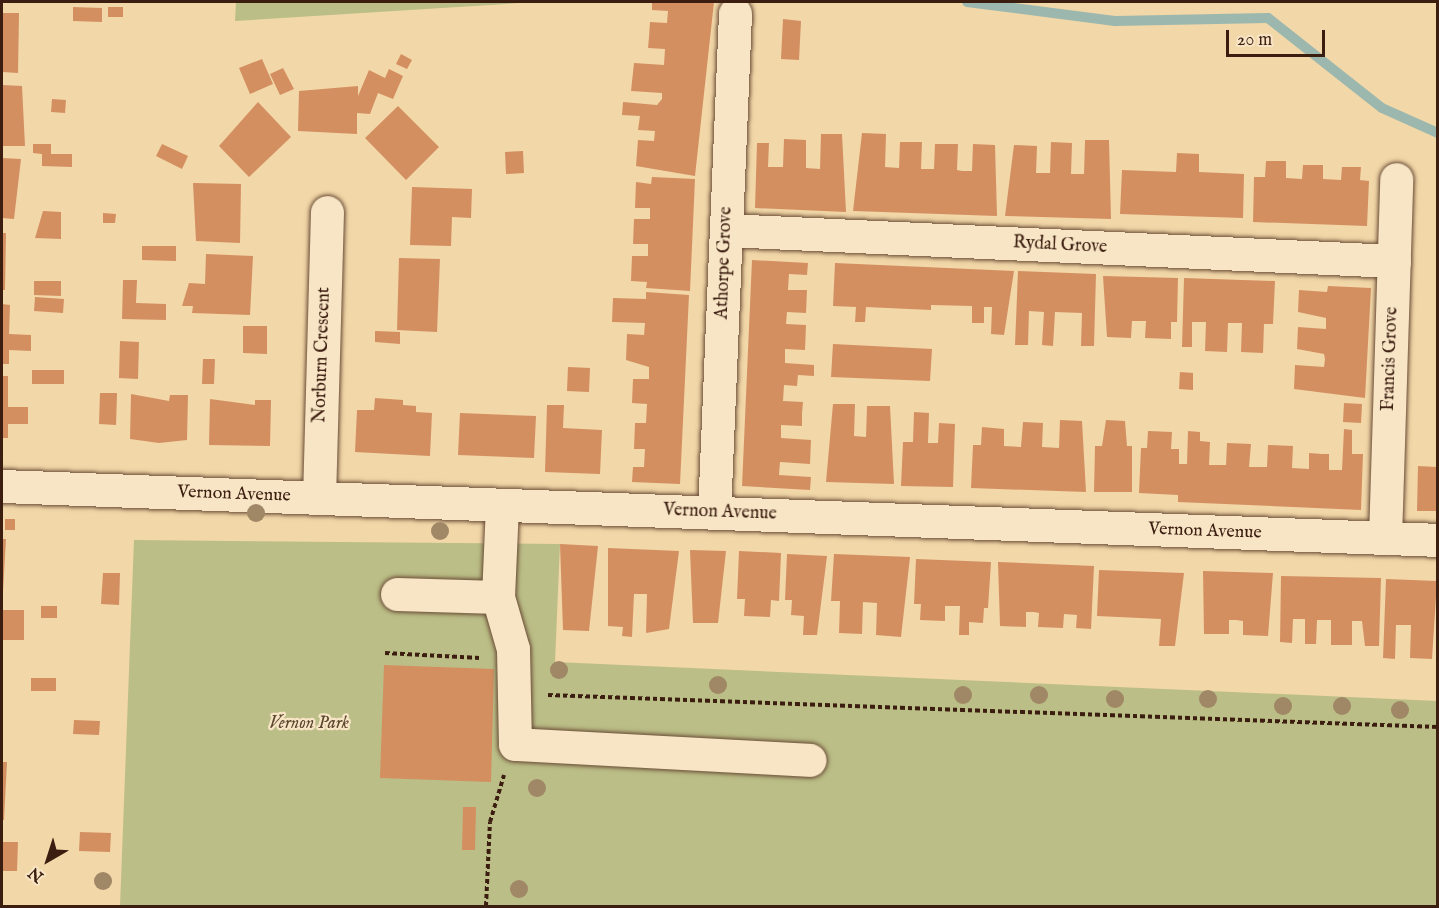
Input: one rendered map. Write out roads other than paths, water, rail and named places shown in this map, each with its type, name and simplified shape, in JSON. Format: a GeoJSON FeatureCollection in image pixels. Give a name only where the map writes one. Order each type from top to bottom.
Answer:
{"type":"FeatureCollection","features":[{"type":"Feature","properties":{"kind":"street","name":"Athorpe Grove"},"geometry":{"type":"LineString","coordinates":[[714,513],[735,13]]}},
{"type":"Feature","properties":{"kind":"street","name":"Francis Grove"},"geometry":{"type":"LineString","coordinates":[[1385,538],[1396,179]]}},
{"type":"Feature","properties":{"kind":"street","name":"Norburn Crescent"},"geometry":{"type":"LineString","coordinates":[[319,498],[327,212]]}},
{"type":"Feature","properties":{"kind":"street","name":"Rydal Grove"},"geometry":{"type":"LineString","coordinates":[[726,230],[1394,261]]}},
{"type":"Feature","properties":{"kind":"street","name":"Vernon Avenue"},"geometry":{"type":"LineString","coordinates":[[2,486],[1437,540]]}},
{"type":"Feature","properties":{"kind":"street"},"geometry":{"type":"LineString","coordinates":[[502,505],[498,597],[514,659],[515,744],[810,760]]}},
{"type":"Feature","properties":{"kind":"street"},"geometry":{"type":"LineString","coordinates":[[398,594],[498,597]]}},
{"type":"Feature","properties":{"kind":"waterway"},"geometry":{"type":"LineString","coordinates":[[967,2],[1115,21],[1268,18],[1382,108],[1438,133]]}},
{"type":"Feature","properties":{"kind":"park label","name":"Vernon Park"},"geometry":{"type":"Point","coordinates":[309,724]}}]}
